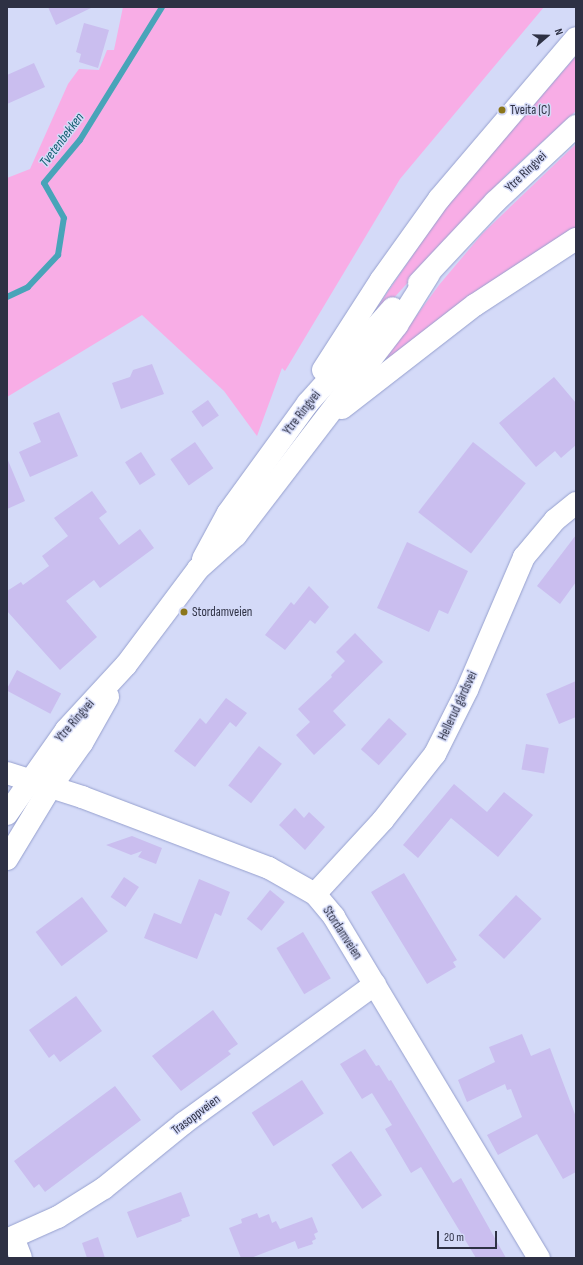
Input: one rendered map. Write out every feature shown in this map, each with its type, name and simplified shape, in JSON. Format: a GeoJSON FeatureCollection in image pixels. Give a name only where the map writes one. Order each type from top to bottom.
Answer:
{"type":"FeatureCollection","features":[{"type":"Feature","properties":{"kind":"main road"},"geometry":{"type":"LineString","coordinates":[[308,403],[325,366],[415,231],[464,168],[576,38]]}},
{"type":"Feature","properties":{"kind":"main road","name":"Ytre Ringvei"},"geometry":{"type":"LineString","coordinates":[[198,569],[218,527],[308,403],[385,316],[429,274],[496,202],[576,126]]}},
{"type":"Feature","properties":{"kind":"main road"},"geometry":{"type":"LineString","coordinates":[[319,425],[475,305],[576,239]]}},
{"type":"Feature","properties":{"kind":"main road","name":"Ytre Ringvei"},"geometry":{"type":"LineString","coordinates":[[40,785],[66,730],[126,665],[198,569],[236,535],[397,324],[429,274]]}},
{"type":"Feature","properties":{"kind":"main road","name":"Hellerud gårdsvei"},"geometry":{"type":"LineString","coordinates":[[315,894],[383,820],[435,754],[467,690],[524,557],[555,520],[576,502]]}},
{"type":"Feature","properties":{"kind":"main road","name":"Stordamveien"},"geometry":{"type":"LineString","coordinates":[[7,773],[269,868],[315,894],[334,917],[539,1258]]}},
{"type":"Feature","properties":{"kind":"main road"},"geometry":{"type":"LineString","coordinates":[[7,814],[40,785]]}},
{"type":"Feature","properties":{"kind":"main road"},"geometry":{"type":"LineString","coordinates":[[7,859],[40,785]]}},
{"type":"Feature","properties":{"kind":"main road","name":"Trasoppveien"},"geometry":{"type":"LineString","coordinates":[[21,1258],[13,1237],[58,1217],[104,1188],[184,1123],[375,984]]}},
{"type":"Feature","properties":{"kind":"shaded area"},"geometry":{"type":"Polygon","coordinates":[[[123,7],[544,7],[400,179],[285,371],[282,368],[257,436],[224,391],[142,315],[7,397],[7,178],[30,169],[68,84],[79,69],[99,70],[107,50],[114,50],[123,7]]]}},
{"type":"Feature","properties":{"kind":"shaded area"},"geometry":{"type":"Polygon","coordinates":[[[576,56],[576,111],[508,173],[391,301],[366,324],[446,206],[576,56]]]}},
{"type":"Feature","properties":{"kind":"shaded area"},"geometry":{"type":"Polygon","coordinates":[[[576,144],[576,229],[389,361],[385,359],[439,285],[482,234],[576,144]]]}},
{"type":"Feature","properties":{"kind":"building"},"geometry":{"type":"Polygon","coordinates":[[[48,7],[93,7],[56,25],[48,7]]]}},
{"type":"Feature","properties":{"kind":"building"},"geometry":{"type":"Polygon","coordinates":[[[84,23],[109,30],[98,68],[79,62],[81,54],[76,52],[84,23]]]}},
{"type":"Feature","properties":{"kind":"building"},"geometry":{"type":"Polygon","coordinates":[[[34,63],[45,87],[7,104],[7,75],[34,63]]]}},
{"type":"Feature","properties":{"kind":"building"},"geometry":{"type":"Polygon","coordinates":[[[152,364],[164,394],[121,409],[112,383],[130,377],[133,370],[152,364]]]}},
{"type":"Feature","properties":{"kind":"building"},"geometry":{"type":"Polygon","coordinates":[[[554,377],[576,403],[576,445],[561,458],[555,451],[536,467],[499,423],[554,377]]]}},
{"type":"Feature","properties":{"kind":"building"},"geometry":{"type":"Polygon","coordinates":[[[208,400],[219,416],[203,427],[192,411],[208,400]]]}},
{"type":"Feature","properties":{"kind":"building"},"geometry":{"type":"Polygon","coordinates":[[[59,412],[78,456],[30,477],[19,452],[41,442],[33,423],[59,412]]]}},
{"type":"Feature","properties":{"kind":"building"},"geometry":{"type":"Polygon","coordinates":[[[195,442],[213,468],[189,485],[170,459],[195,442]]]}},
{"type":"Feature","properties":{"kind":"building"},"geometry":{"type":"Polygon","coordinates":[[[473,442],[526,483],[471,553],[418,512],[473,442]]]}},
{"type":"Feature","properties":{"kind":"building"},"geometry":{"type":"Polygon","coordinates":[[[141,452],[156,475],[140,485],[125,462],[141,452]]]}},
{"type":"Feature","properties":{"kind":"building"},"geometry":{"type":"Polygon","coordinates":[[[7,458],[25,501],[7,509],[7,458]]]}},
{"type":"Feature","properties":{"kind":"building"},"geometry":{"type":"Polygon","coordinates":[[[92,491],[107,512],[99,518],[119,545],[140,529],[154,548],[100,588],[94,580],[66,601],[97,637],[60,670],[7,611],[7,591],[21,582],[23,585],[49,566],[42,556],[68,536],[54,518],[92,491]]]}},
{"type":"Feature","properties":{"kind":"building"},"geometry":{"type":"Polygon","coordinates":[[[576,535],[576,582],[560,604],[537,586],[576,535]]]}},
{"type":"Feature","properties":{"kind":"building"},"geometry":{"type":"Polygon","coordinates":[[[407,542],[468,571],[448,614],[439,610],[429,632],[377,608],[407,542]]]}},
{"type":"Feature","properties":{"kind":"building"},"geometry":{"type":"Polygon","coordinates":[[[309,586],[329,607],[315,624],[310,620],[285,650],[265,635],[291,602],[294,605],[309,586]]]}},
{"type":"Feature","properties":{"kind":"building"},"geometry":{"type":"Polygon","coordinates":[[[355,633],[383,662],[333,711],[346,725],[314,755],[296,735],[310,722],[298,709],[332,677],[331,675],[345,661],[336,652],[355,633]]]}},
{"type":"Feature","properties":{"kind":"building"},"geometry":{"type":"Polygon","coordinates":[[[17,670],[61,693],[50,714],[7,691],[17,670]]]}},
{"type":"Feature","properties":{"kind":"building"},"geometry":{"type":"Polygon","coordinates":[[[576,681],[576,717],[559,724],[546,694],[576,681]]]}},
{"type":"Feature","properties":{"kind":"building"},"geometry":{"type":"Polygon","coordinates":[[[226,698],[247,713],[236,727],[230,722],[195,767],[174,751],[200,718],[206,724],[226,698]]]}},
{"type":"Feature","properties":{"kind":"building"},"geometry":{"type":"Polygon","coordinates":[[[389,718],[407,734],[379,765],[361,749],[389,718]]]}},
{"type":"Feature","properties":{"kind":"building"},"geometry":{"type":"Polygon","coordinates":[[[526,744],[549,748],[544,774],[521,770],[526,744]]]}},
{"type":"Feature","properties":{"kind":"building"},"geometry":{"type":"Polygon","coordinates":[[[259,746],[282,764],[251,803],[228,785],[259,746]]]}},
{"type":"Feature","properties":{"kind":"building"},"geometry":{"type":"Polygon","coordinates":[[[454,784],[487,812],[504,792],[533,815],[498,857],[451,818],[418,858],[403,845],[454,784]]]}},
{"type":"Feature","properties":{"kind":"building"},"geometry":{"type":"Polygon","coordinates":[[[295,808],[304,818],[309,812],[325,827],[305,850],[279,825],[295,808]]]}},
{"type":"Feature","properties":{"kind":"building"},"geometry":{"type":"Polygon","coordinates":[[[132,836],[162,848],[156,864],[138,857],[142,851],[131,855],[106,845],[132,836]]]}},
{"type":"Feature","properties":{"kind":"building"},"geometry":{"type":"Polygon","coordinates":[[[404,873],[457,960],[453,962],[456,967],[427,984],[371,892],[404,873]]]}},
{"type":"Feature","properties":{"kind":"building"},"geometry":{"type":"Polygon","coordinates":[[[124,877],[139,887],[126,907],[111,897],[124,877]]]}},
{"type":"Feature","properties":{"kind":"building"},"geometry":{"type":"Polygon","coordinates":[[[199,879],[230,892],[221,916],[215,913],[197,959],[144,938],[154,913],[181,924],[199,879]]]}},
{"type":"Feature","properties":{"kind":"building"},"geometry":{"type":"Polygon","coordinates":[[[270,890],[285,902],[261,931],[247,919],[270,890]]]}},
{"type":"Feature","properties":{"kind":"building"},"geometry":{"type":"Polygon","coordinates":[[[516,895],[542,919],[504,959],[478,935],[516,895]]]}},
{"type":"Feature","properties":{"kind":"building"},"geometry":{"type":"Polygon","coordinates":[[[82,897],[108,931],[62,966],[36,932],[82,897]]]}},
{"type":"Feature","properties":{"kind":"building"},"geometry":{"type":"Polygon","coordinates":[[[303,932],[331,978],[304,994],[276,948],[303,932]]]}},
{"type":"Feature","properties":{"kind":"building"},"geometry":{"type":"Polygon","coordinates":[[[76,996],[102,1031],[60,1062],[54,1054],[49,1058],[29,1030],[76,996]]]}},
{"type":"Feature","properties":{"kind":"building"},"geometry":{"type":"Polygon","coordinates":[[[213,1010],[238,1044],[228,1051],[231,1054],[181,1091],[152,1056],[213,1010]]]}},
{"type":"Feature","properties":{"kind":"building"},"geometry":{"type":"Polygon","coordinates":[[[522,1034],[531,1056],[550,1048],[576,1117],[576,1172],[563,1179],[537,1134],[498,1155],[487,1135],[522,1117],[511,1089],[507,1090],[505,1084],[467,1102],[458,1080],[495,1062],[489,1047],[522,1034]]]}},
{"type":"Feature","properties":{"kind":"building"},"geometry":{"type":"Polygon","coordinates":[[[365,1049],[376,1066],[379,1065],[389,1081],[391,1080],[453,1183],[461,1178],[506,1258],[476,1258],[421,1167],[411,1173],[385,1129],[392,1125],[372,1093],[362,1099],[340,1064],[365,1049]]]}},
{"type":"Feature","properties":{"kind":"building"},"geometry":{"type":"Polygon","coordinates":[[[302,1080],[324,1114],[273,1146],[252,1113],[302,1080]]]}},
{"type":"Feature","properties":{"kind":"building"},"geometry":{"type":"Polygon","coordinates":[[[115,1086],[141,1120],[45,1192],[39,1184],[34,1188],[14,1161],[115,1086]]]}},
{"type":"Feature","properties":{"kind":"building"},"geometry":{"type":"Polygon","coordinates":[[[351,1151],[382,1195],[362,1209],[331,1165],[351,1151]]]}},
{"type":"Feature","properties":{"kind":"building"},"geometry":{"type":"Polygon","coordinates":[[[181,1192],[190,1216],[181,1219],[182,1221],[137,1238],[127,1212],[181,1192]]]}},
{"type":"Feature","properties":{"kind":"building"},"geometry":{"type":"Polygon","coordinates":[[[257,1213],[259,1218],[269,1214],[272,1223],[276,1221],[280,1229],[312,1217],[318,1232],[314,1234],[316,1239],[312,1241],[313,1244],[298,1249],[295,1241],[251,1258],[241,1258],[229,1228],[242,1223],[241,1219],[257,1213]]]}},
{"type":"Feature","properties":{"kind":"building"},"geometry":{"type":"Polygon","coordinates":[[[98,1237],[105,1258],[87,1258],[82,1243],[98,1237]]]}},
{"type":"Feature","properties":{"kind":"waterway","name":"Tvetenbekken"},"geometry":{"type":"LineString","coordinates":[[7,297],[28,287],[58,255],[64,218],[44,183],[80,140],[162,7]]}},
{"type":"Feature","properties":{"kind":"place","name":"Tveita (C)"},"geometry":{"type":"Point","coordinates":[502,110]}},
{"type":"Feature","properties":{"kind":"place","name":"Stordamveien"},"geometry":{"type":"Point","coordinates":[184,612]}}]}
